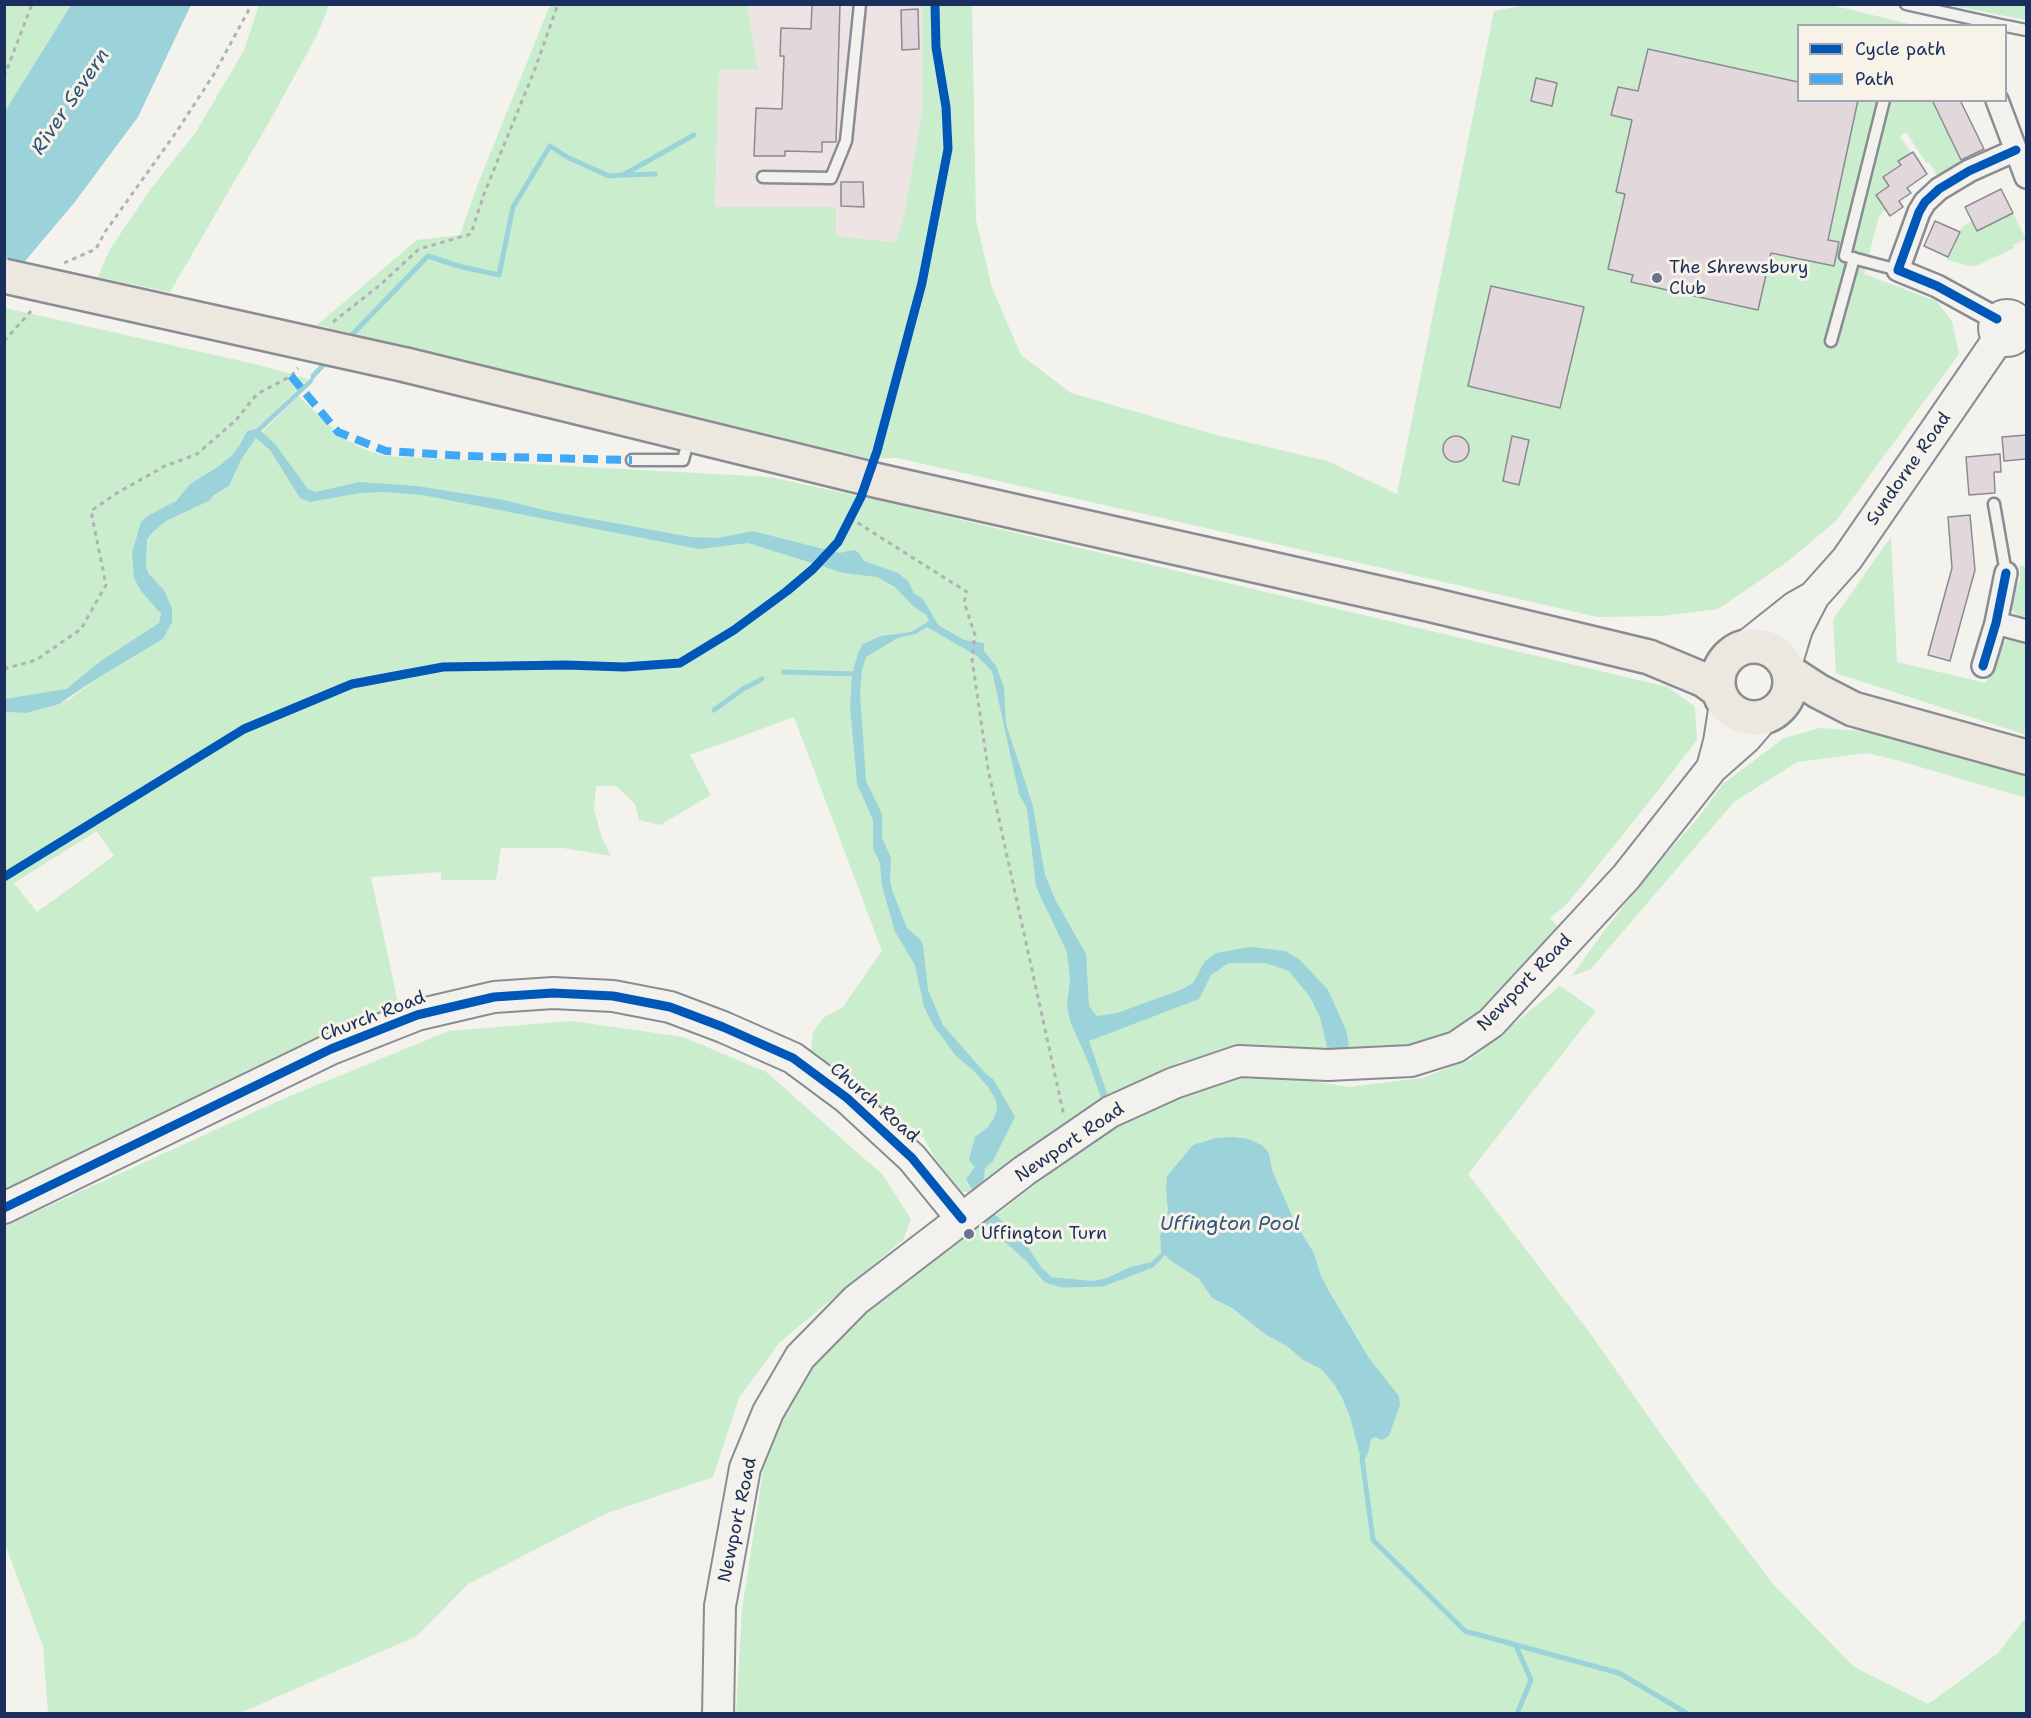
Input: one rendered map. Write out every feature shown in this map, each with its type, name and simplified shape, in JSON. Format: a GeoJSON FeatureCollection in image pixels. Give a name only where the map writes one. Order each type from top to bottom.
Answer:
{"type":"FeatureCollection","features":[{"type":"Feature","properties":{"kind":"highway"},"geometry":{"type":"LineString","coordinates":[[4,276],[406,364],[879,481],[1432,605],[1649,657],[1704,680],[1722,697],[1731,710],[1747,718],[1853,709]]}},
{"type":"Feature","properties":{"kind":"highway"},"geometry":{"type":"LineString","coordinates":[[1649,657],[1765,647],[1781,657],[1788,668],[1791,681],[1786,700],[1768,715]]}},
{"type":"Feature","properties":{"kind":"highway"},"geometry":{"type":"LineString","coordinates":[[1722,697],[1719,672],[1737,651]]}},
{"type":"Feature","properties":{"kind":"highway"},"geometry":{"type":"LineString","coordinates":[[1788,668],[1818,691],[1853,709],[2026,757]]}},
{"type":"Feature","properties":{"kind":"main road","name":"Sundorne Road"},"geometry":{"type":"LineString","coordinates":[[1788,668],[1797,629],[1814,596],[1847,559],[2014,323]]}},
{"type":"Feature","properties":{"kind":"main road","name":"Sundorne Road"},"geometry":{"type":"LineString","coordinates":[[1737,651],[1795,607],[1814,596]]}},
{"type":"Feature","properties":{"kind":"main road","name":"Newport Road"},"geometry":{"type":"LineString","coordinates":[[1712,768],[1719,742],[1722,697]]}},
{"type":"Feature","properties":{"kind":"main road","name":"Newport Road"},"geometry":{"type":"LineString","coordinates":[[718,1713],[720,1606],[745,1468],[768,1412],[800,1357],[856,1300],[1076,1135],[1110,1112],[1174,1083],[1239,1061],[1328,1065],[1411,1061],[1456,1047],[1491,1023],[1626,877],[1712,768],[1768,715]]}},
{"type":"Feature","properties":{"kind":"main road","name":"Church Road"},"geometry":{"type":"LineString","coordinates":[[4,1208],[331,1049],[406,1019],[494,997],[553,993],[613,996],[670,1007],[723,1027],[793,1058],[848,1098],[912,1158],[967,1216]]}},
{"type":"Feature","properties":{"kind":"street"},"geometry":{"type":"LineString","coordinates":[[1998,102],[2026,177]]}},
{"type":"Feature","properties":{"kind":"street"},"geometry":{"type":"LineString","coordinates":[[2014,323],[1898,270],[1919,212],[1925,202],[1939,189],[1969,171],[2016,150]]}},
{"type":"Feature","properties":{"kind":"street"},"geometry":{"type":"LineString","coordinates":[[1983,666],[1996,623],[2006,573]]}},
{"type":"Feature","properties":{"kind":"street"},"geometry":{"type":"LineString","coordinates":[[1996,623],[2026,632]]}},
{"type":"Feature","properties":{"kind":"lane"},"geometry":{"type":"LineString","coordinates":[[763,177],[831,178],[846,141],[860,4]]}},
{"type":"Feature","properties":{"kind":"lane"},"geometry":{"type":"LineString","coordinates":[[1906,4],[1996,24]]}},
{"type":"Feature","properties":{"kind":"lane"},"geometry":{"type":"LineString","coordinates":[[2007,26],[2026,30]]}},
{"type":"Feature","properties":{"kind":"lane"},"geometry":{"type":"LineString","coordinates":[[1884,102],[1845,256],[1898,270]]}},
{"type":"Feature","properties":{"kind":"lane"},"geometry":{"type":"LineString","coordinates":[[1831,341],[1854,258]]}},
{"type":"Feature","properties":{"kind":"lane"},"geometry":{"type":"LineString","coordinates":[[632,460],[683,460],[690,434]]}},
{"type":"Feature","properties":{"kind":"lane"},"geometry":{"type":"LineString","coordinates":[[1994,504],[2006,573]]}},
{"type":"Feature","properties":{"kind":"path"},"geometry":{"type":"LineString","coordinates":[[4,76],[32,4]]}},
{"type":"Feature","properties":{"kind":"path"},"geometry":{"type":"LineString","coordinates":[[61,265],[96,249],[105,232],[177,131],[214,74],[252,4]]}},
{"type":"Feature","properties":{"kind":"path"},"geometry":{"type":"LineString","coordinates":[[4,341],[31,313],[35,304]]}},
{"type":"Feature","properties":{"kind":"path"},"geometry":{"type":"LineString","coordinates":[[850,518],[967,592],[964,602],[975,635],[972,659],[988,769],[1063,1114],[1076,1135]]}},
{"type":"Feature","properties":{"kind":"shaded area"},"geometry":{"type":"Polygon","coordinates":[[[747,5],[922,5],[923,105],[904,216],[896,242],[836,236],[836,207],[715,207],[719,70],[758,69],[747,5]]]}},
{"type":"Feature","properties":{"kind":"green space"},"geometry":{"type":"Polygon","coordinates":[[[1531,4],[1827,4],[1909,24],[1797,24],[1797,102],[1932,102],[1963,163],[1938,177],[1906,132],[1900,136],[1911,153],[1899,161],[1903,168],[1894,170],[1883,177],[1889,186],[1876,195],[1886,209],[1879,216],[1864,274],[1936,301],[1952,321],[1959,354],[1836,521],[1787,562],[1718,609],[1663,616],[1598,617],[897,458],[868,458],[317,325],[417,240],[460,235],[476,189],[550,5],[747,5],[758,69],[719,70],[715,207],[836,207],[836,236],[896,242],[904,215],[923,105],[922,5],[972,5],[976,220],[992,288],[1021,355],[1071,393],[1217,435],[1327,461],[1397,494],[1494,11],[1531,4]]]}},
{"type":"Feature","properties":{"kind":"green space"},"geometry":{"type":"Polygon","coordinates":[[[5,5],[71,5],[5,113],[5,5]]]}},
{"type":"Feature","properties":{"kind":"green space"},"geometry":{"type":"Polygon","coordinates":[[[259,5],[329,5],[317,35],[272,117],[170,292],[98,277],[110,249],[150,190],[196,132],[244,50],[259,5]]]}},
{"type":"Feature","properties":{"kind":"green space"},"geometry":{"type":"Polygon","coordinates":[[[1949,5],[2026,5],[2026,20],[1990,13],[1949,5]]]}},
{"type":"Feature","properties":{"kind":"green space"},"geometry":{"type":"Polygon","coordinates":[[[2013,213],[2026,239],[2013,245],[2014,248],[1976,266],[1947,260],[1962,227],[1972,221],[1977,231],[2013,213]]]}},
{"type":"Feature","properties":{"kind":"green space"},"geometry":{"type":"Polygon","coordinates":[[[5,308],[255,364],[308,379],[256,429],[247,431],[232,455],[190,484],[176,501],[149,515],[141,591],[161,614],[159,623],[102,660],[66,689],[11,700],[5,699],[5,308]]]}},
{"type":"Feature","properties":{"kind":"green space"},"geometry":{"type":"Polygon","coordinates":[[[298,396],[345,439],[365,450],[385,456],[770,477],[885,502],[1668,687],[1695,707],[1697,740],[1567,904],[1550,918],[1560,929],[1482,1014],[1433,1040],[1394,1054],[1243,1047],[1180,1062],[1110,1101],[975,1194],[961,1191],[935,1158],[924,1138],[905,1122],[870,1101],[811,1051],[813,1032],[823,1018],[842,1008],[882,951],[794,717],[690,755],[711,795],[660,825],[639,820],[635,804],[616,786],[596,786],[594,810],[602,838],[611,856],[563,848],[501,848],[496,880],[441,880],[441,872],[371,877],[398,1003],[5,1192],[5,712],[26,713],[69,700],[96,679],[163,639],[164,590],[149,574],[146,567],[147,541],[152,533],[166,521],[209,501],[229,486],[241,460],[256,438],[298,396]],[[97,831],[14,883],[37,912],[114,856],[97,831]]]}},
{"type":"Feature","properties":{"kind":"green space"},"geometry":{"type":"Polygon","coordinates":[[[1891,537],[1897,662],[1986,683],[1998,646],[2009,639],[2026,642],[2026,735],[1836,673],[1833,619],[1891,537]]]}},
{"type":"Feature","properties":{"kind":"green space"},"geometry":{"type":"Polygon","coordinates":[[[2020,565],[2026,567],[2026,619],[2019,617],[2012,610],[2013,597],[2020,579],[2020,565]]]}},
{"type":"Feature","properties":{"kind":"green space"},"geometry":{"type":"Polygon","coordinates":[[[1820,728],[1864,731],[2026,775],[2026,798],[1867,753],[1797,762],[1734,802],[1591,969],[1572,976],[1604,931],[1654,868],[1698,818],[1723,784],[1784,738],[1820,728]]]}},
{"type":"Feature","properties":{"kind":"green space"},"geometry":{"type":"Polygon","coordinates":[[[1560,986],[1596,1011],[1468,1174],[1589,1332],[1689,1474],[1774,1585],[1854,1667],[1928,1704],[1998,1653],[2026,1617],[2026,1713],[736,1714],[742,1610],[763,1472],[760,1452],[826,1333],[985,1217],[990,1234],[1007,1244],[1044,1277],[1109,1283],[1128,1272],[1153,1268],[1165,1255],[1199,1279],[1212,1298],[1232,1308],[1266,1335],[1288,1347],[1303,1360],[1321,1369],[1342,1398],[1363,1462],[1368,1454],[1371,1439],[1375,1437],[1399,1396],[1369,1358],[1329,1291],[1321,1276],[1314,1253],[1295,1222],[1272,1170],[1269,1153],[1166,1190],[1168,1211],[1160,1236],[1161,1253],[1151,1262],[1130,1267],[1107,1278],[1093,1281],[1052,1277],[1042,1268],[1023,1240],[995,1216],[1063,1163],[1125,1119],[1246,1070],[1349,1087],[1422,1078],[1470,1060],[1560,986]]]}},
{"type":"Feature","properties":{"kind":"green space"},"geometry":{"type":"Polygon","coordinates":[[[572,1021],[683,1037],[766,1072],[883,1175],[911,1219],[903,1240],[779,1343],[739,1398],[713,1477],[605,1514],[468,1584],[417,1636],[240,1713],[48,1713],[43,1646],[5,1544],[5,1226],[285,1098],[449,1031],[572,1021]]]}},
{"type":"Feature","properties":{"kind":"water","name":"River Severn"},"geometry":{"type":"Polygon","coordinates":[[[71,5],[191,5],[138,117],[74,203],[5,285],[4,113],[71,5]]]}},
{"type":"Feature","properties":{"kind":"water","name":"Uffington Pool"},"geometry":{"type":"Polygon","coordinates":[[[317,372],[312,383],[261,431],[275,444],[308,489],[316,492],[359,482],[417,486],[504,500],[548,511],[691,537],[718,538],[753,531],[839,553],[854,550],[864,561],[898,573],[908,581],[914,593],[923,599],[938,625],[964,640],[984,643],[984,651],[996,666],[1004,687],[1006,724],[1033,806],[1045,875],[1056,901],[1086,954],[1089,1006],[1097,1016],[1117,1013],[1180,990],[1193,983],[1205,961],[1216,953],[1251,947],[1285,951],[1299,959],[1328,990],[1346,1030],[1349,1046],[1356,1056],[1329,1055],[1320,1017],[1310,997],[1289,971],[1266,963],[1229,963],[1211,975],[1199,999],[1089,1041],[1110,1102],[1104,1106],[1070,1021],[1067,1006],[1070,979],[1067,952],[1036,887],[1027,808],[1019,794],[992,671],[977,656],[927,627],[916,634],[898,638],[866,657],[862,670],[860,693],[866,781],[882,814],[882,838],[891,858],[892,890],[907,928],[920,939],[923,945],[928,990],[943,1025],[994,1080],[1015,1117],[993,1161],[985,1168],[983,1190],[991,1211],[1023,1240],[1042,1268],[1052,1277],[1093,1281],[1107,1278],[1130,1267],[1151,1262],[1161,1253],[1160,1236],[1168,1211],[1167,1176],[1193,1145],[1216,1138],[1233,1137],[1249,1139],[1263,1146],[1269,1153],[1272,1170],[1295,1222],[1314,1253],[1321,1276],[1329,1291],[1369,1358],[1399,1396],[1400,1405],[1389,1436],[1382,1440],[1375,1437],[1371,1439],[1368,1454],[1362,1463],[1350,1417],[1342,1398],[1321,1369],[1303,1360],[1288,1347],[1266,1335],[1232,1308],[1212,1298],[1199,1279],[1165,1255],[1153,1268],[1128,1272],[1109,1283],[1061,1284],[1044,1277],[1007,1244],[990,1234],[975,1194],[966,1179],[975,1167],[969,1160],[975,1137],[988,1127],[994,1118],[997,1109],[996,1100],[973,1070],[956,1056],[933,1025],[924,1007],[915,965],[895,932],[882,886],[880,863],[873,848],[873,820],[857,784],[850,707],[852,675],[858,653],[863,644],[881,636],[911,632],[929,621],[926,615],[913,606],[895,587],[877,577],[844,573],[748,543],[699,549],[422,495],[360,493],[310,502],[300,498],[270,450],[256,438],[241,460],[229,486],[209,501],[166,521],[147,540],[146,567],[149,574],[164,590],[172,608],[172,622],[163,639],[59,704],[26,713],[5,712],[5,699],[66,689],[102,660],[159,623],[161,614],[141,591],[134,578],[132,553],[141,522],[149,515],[176,501],[190,484],[232,455],[247,431],[256,429],[317,372]]]}},
{"type":"Feature","properties":{"kind":"building"},"geometry":{"type":"Polygon","coordinates":[[[812,4],[840,4],[836,142],[822,142],[822,152],[785,151],[785,156],[754,156],[756,108],[782,109],[784,56],[780,56],[781,28],[811,29],[812,4]]]}},
{"type":"Feature","properties":{"kind":"building"},"geometry":{"type":"Polygon","coordinates":[[[918,9],[919,49],[902,50],[901,10],[918,9]]]}},
{"type":"Feature","properties":{"kind":"building"},"geometry":{"type":"Polygon","coordinates":[[[1648,49],[1797,82],[1797,102],[1858,102],[1828,240],[1839,242],[1834,266],[1771,253],[1758,310],[1631,282],[1633,275],[1608,269],[1625,194],[1616,192],[1632,120],[1611,115],[1618,87],[1638,91],[1648,49]]]}},
{"type":"Feature","properties":{"kind":"building"},"geometry":{"type":"Polygon","coordinates":[[[1536,78],[1557,83],[1552,106],[1531,101],[1536,78]]]}},
{"type":"Feature","properties":{"kind":"building"},"geometry":{"type":"Polygon","coordinates":[[[1933,102],[1961,102],[1984,149],[1961,160],[1933,102]]]}},
{"type":"Feature","properties":{"kind":"building"},"geometry":{"type":"Polygon","coordinates":[[[1913,152],[1927,174],[1907,188],[1911,193],[1899,201],[1903,207],[1890,216],[1876,195],[1889,186],[1883,177],[1901,165],[1898,161],[1913,152]]]}},
{"type":"Feature","properties":{"kind":"building"},"geometry":{"type":"Polygon","coordinates":[[[841,182],[863,182],[864,207],[841,206],[841,182]]]}},
{"type":"Feature","properties":{"kind":"building"},"geometry":{"type":"Polygon","coordinates":[[[2001,189],[2013,213],[1977,231],[1965,207],[2001,189]]]}},
{"type":"Feature","properties":{"kind":"building"},"geometry":{"type":"Polygon","coordinates":[[[1935,221],[1960,232],[1948,257],[1924,246],[1935,221]]]}},
{"type":"Feature","properties":{"kind":"building"},"geometry":{"type":"Polygon","coordinates":[[[1491,286],[1584,307],[1560,408],[1468,386],[1491,286]]]}},
{"type":"Feature","properties":{"kind":"building"},"geometry":{"type":"Polygon","coordinates":[[[2026,435],[2026,459],[2004,461],[2002,437],[2026,435]]]}},
{"type":"Feature","properties":{"kind":"building"},"geometry":{"type":"Polygon","coordinates":[[[1456,436],[1465,440],[1469,449],[1465,458],[1456,462],[1447,458],[1443,449],[1447,440],[1456,436]]]}},
{"type":"Feature","properties":{"kind":"building"},"geometry":{"type":"Polygon","coordinates":[[[1512,436],[1529,440],[1519,485],[1503,481],[1512,436]]]}},
{"type":"Feature","properties":{"kind":"building"},"geometry":{"type":"Polygon","coordinates":[[[2000,454],[2001,472],[1994,472],[1995,493],[1969,495],[1966,457],[2000,454]]]}},
{"type":"Feature","properties":{"kind":"building"},"geometry":{"type":"Polygon","coordinates":[[[1970,515],[1975,570],[1950,661],[1928,655],[1952,568],[1948,517],[1970,515]]]}},
{"type":"Feature","properties":{"kind":"waterway"},"geometry":{"type":"LineString","coordinates":[[346,341],[428,256],[462,267],[499,275],[513,207],[550,146],[567,157],[609,176],[623,175],[694,135]]}},
{"type":"Feature","properties":{"kind":"waterway"},"geometry":{"type":"LineString","coordinates":[[626,175],[655,174]]}},
{"type":"Feature","properties":{"kind":"waterway"},"geometry":{"type":"LineString","coordinates":[[313,376],[327,361]]}},
{"type":"Feature","properties":{"kind":"waterway"},"geometry":{"type":"LineString","coordinates":[[784,672],[856,674]]}},
{"type":"Feature","properties":{"kind":"waterway"},"geometry":{"type":"LineString","coordinates":[[714,710],[743,689],[762,679]]}},
{"type":"Feature","properties":{"kind":"waterway"},"geometry":{"type":"LineString","coordinates":[[1031,1263],[1046,1280],[1063,1285],[1103,1284],[1145,1268]]}},
{"type":"Feature","properties":{"kind":"waterway"},"geometry":{"type":"LineString","coordinates":[[1362,1458],[1373,1540],[1465,1631],[1619,1673],[1688,1714]]}},
{"type":"Feature","properties":{"kind":"waterway"},"geometry":{"type":"LineString","coordinates":[[1516,1646],[1531,1680],[1517,1714]]}},
{"type":"Feature","properties":{"kind":"marked path"},"geometry":{"type":"LineString","coordinates":[[291,376],[338,432],[386,451],[465,456],[632,460]]}},
{"type":"Feature","properties":{"kind":"cycle path"},"geometry":{"type":"LineString","coordinates":[[4,877],[244,729],[352,684],[443,667],[566,665],[624,667],[680,663],[734,630],[813,569],[838,542],[861,497],[877,451],[922,283],[948,149],[946,107],[936,47],[935,4]]}},
{"type":"Feature","properties":{"kind":"cycle path"},"geometry":{"type":"LineString","coordinates":[[1997,319],[1937,286],[1898,270],[1919,212],[1925,202],[1939,189],[1969,171],[2016,150]]}},
{"type":"Feature","properties":{"kind":"cycle path"},"geometry":{"type":"LineString","coordinates":[[1983,666],[1996,623],[2006,573]]}},
{"type":"Feature","properties":{"kind":"cycle path"},"geometry":{"type":"LineString","coordinates":[[4,1208],[331,1049],[417,1015],[494,997],[553,993],[613,996],[670,1007],[723,1027],[793,1058],[847,1098],[912,1158],[962,1219]]}},
{"type":"Feature","properties":{"kind":"place","name":"The Shrewsbury Club"},"geometry":{"type":"Point","coordinates":[1657,278]}},
{"type":"Feature","properties":{"kind":"place","name":"Uffington Turn"},"geometry":{"type":"Point","coordinates":[969,1234]}}]}
